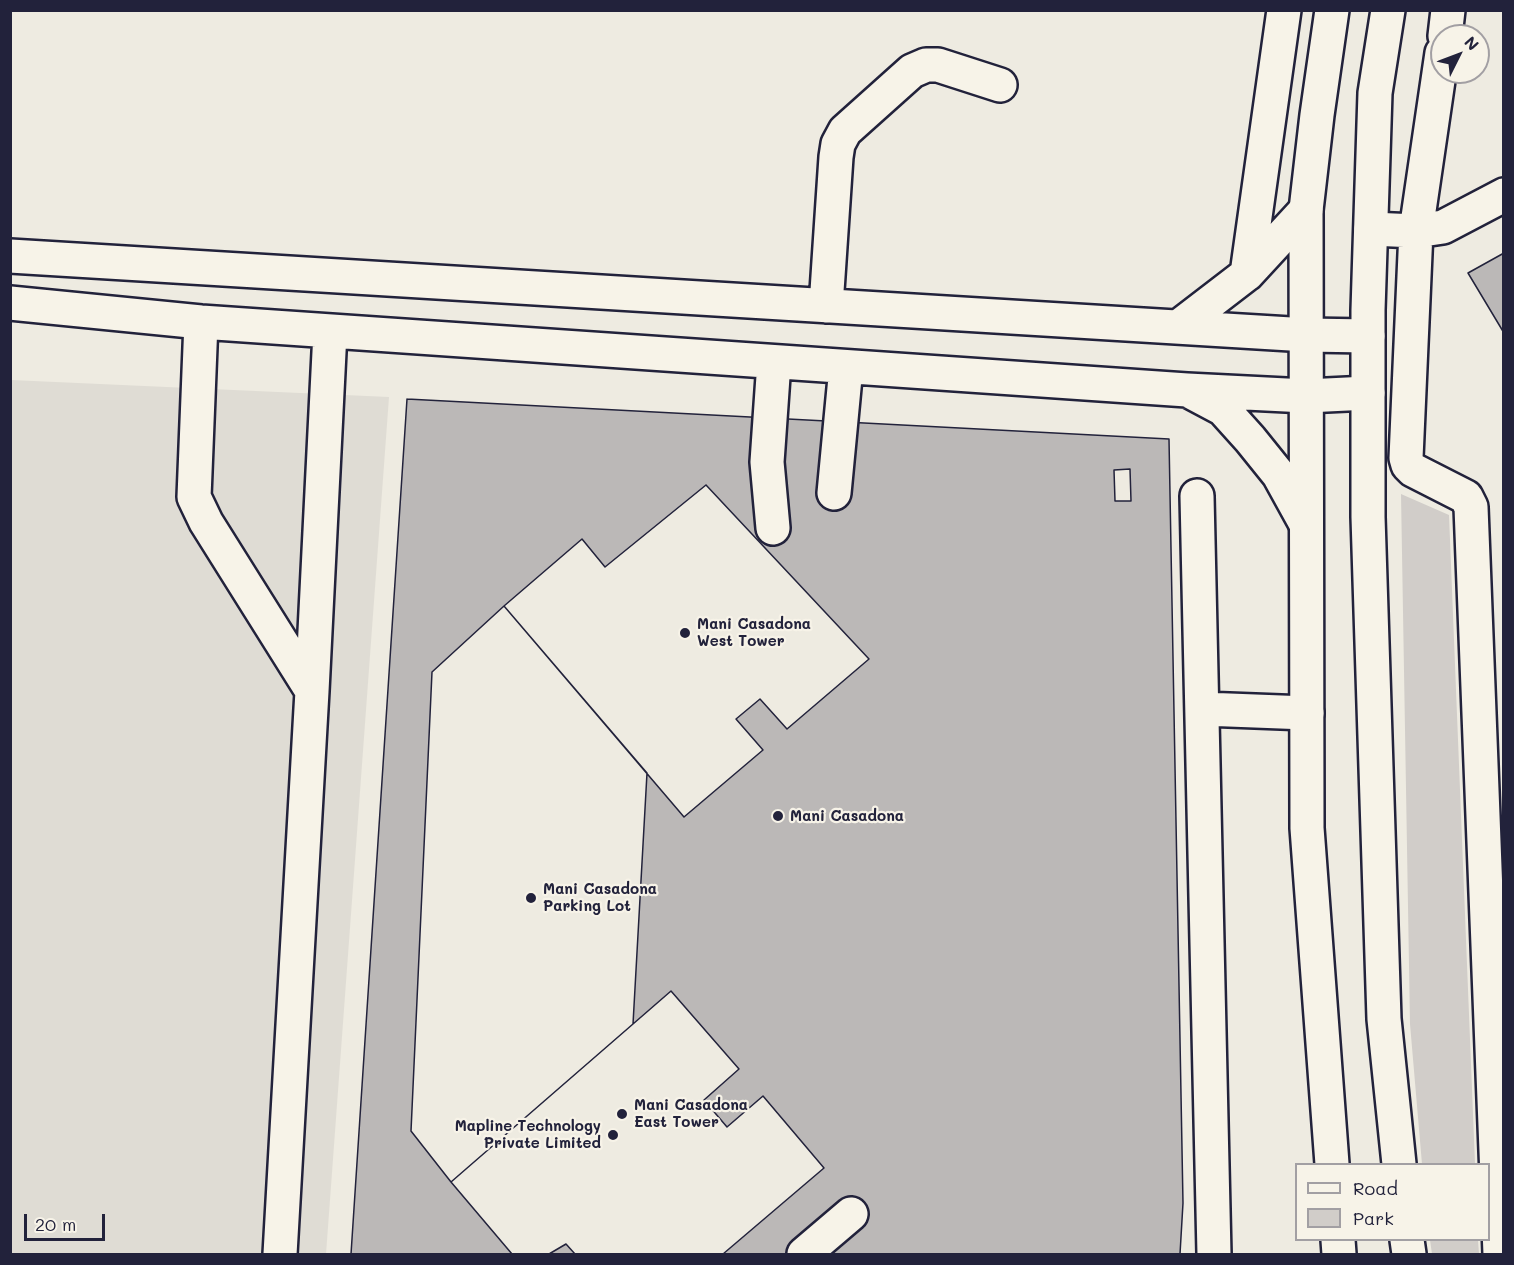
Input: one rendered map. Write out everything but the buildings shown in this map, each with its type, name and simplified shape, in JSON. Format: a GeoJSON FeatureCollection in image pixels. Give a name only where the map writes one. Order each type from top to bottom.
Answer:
{"type":"FeatureCollection","features":[{"type":"Feature","properties":{"kind":"street"},"geometry":{"type":"LineString","coordinates":[[1246,274],[1284,10]]}},
{"type":"Feature","properties":{"kind":"street"},"geometry":{"type":"LineString","coordinates":[[1332,10],[1306,210],[1308,828],[1332,1163]]}},
{"type":"Feature","properties":{"kind":"street"},"geometry":{"type":"LineString","coordinates":[[1388,10],[1375,93],[1368,336],[1368,517],[1384,1019],[1399,1163]]}},
{"type":"Feature","properties":{"kind":"street"},"geometry":{"type":"LineString","coordinates":[[826,306],[836,157],[838,144],[845,131],[912,71],[926,65],[938,65],[1000,85]]}},
{"type":"Feature","properties":{"kind":"street"},"geometry":{"type":"LineString","coordinates":[[1438,84],[1416,231],[1406,458],[1413,470],[1466,497],[1469,501],[1489,617],[1500,1254]]}},
{"type":"Feature","properties":{"kind":"street"},"geometry":{"type":"LineString","coordinates":[[1371,229],[1416,231],[1443,227],[1503,195]]}},
{"type":"Feature","properties":{"kind":"street"},"geometry":{"type":"LineString","coordinates":[[1178,327],[1246,274],[1306,210]]}},
{"type":"Feature","properties":{"kind":"street"},"geometry":{"type":"LineString","coordinates":[[10,256],[1307,335],[1368,336]]}},
{"type":"Feature","properties":{"kind":"street"},"geometry":{"type":"LineString","coordinates":[[10,303],[330,332],[1187,390],[1306,396],[1368,393]]}},
{"type":"Feature","properties":{"kind":"street"},"geometry":{"type":"LineString","coordinates":[[201,322],[194,497],[206,522],[312,691]]}},
{"type":"Feature","properties":{"kind":"street"},"geometry":{"type":"LineString","coordinates":[[279,1254],[312,691],[330,332]]}},
{"type":"Feature","properties":{"kind":"street"},"geometry":{"type":"LineString","coordinates":[[773,528],[767,462],[774,362]]}},
{"type":"Feature","properties":{"kind":"street"},"geometry":{"type":"LineString","coordinates":[[834,493],[846,367]]}},
{"type":"Feature","properties":{"kind":"street"},"geometry":{"type":"LineString","coordinates":[[1187,390],[1223,409],[1250,439],[1279,475],[1306,524]]}},
{"type":"Feature","properties":{"kind":"street"},"geometry":{"type":"LineString","coordinates":[[1197,496],[1214,1254]]}},
{"type":"Feature","properties":{"kind":"street"},"geometry":{"type":"LineString","coordinates":[[1203,710],[1307,713]]}},
{"type":"Feature","properties":{"kind":"street"},"geometry":{"type":"LineString","coordinates":[[804,1254],[851,1214]]}},
{"type":"Feature","properties":{"kind":"shaded area"},"geometry":{"type":"Polygon","coordinates":[[[11,380],[389,397],[326,1254],[11,1254],[11,380]]]}},
{"type":"Feature","properties":{"kind":"green space"},"geometry":{"type":"Polygon","coordinates":[[[1401,494],[1449,515],[1475,1163],[1422,1163],[1410,1024],[1401,494]]]}},
{"type":"Feature","properties":{"kind":"green space"},"geometry":{"type":"Polygon","coordinates":[[[1430,1241],[1478,1241],[1479,1254],[1432,1254],[1430,1241]]]}},
{"type":"Feature","properties":{"kind":"place","name":"Mani Casadona West Tower"},"geometry":{"type":"Point","coordinates":[685,633]}},
{"type":"Feature","properties":{"kind":"place","name":"Mani Casadona"},"geometry":{"type":"Point","coordinates":[778,816]}},
{"type":"Feature","properties":{"kind":"place","name":"Mani Casadona Parking Lot"},"geometry":{"type":"Point","coordinates":[531,898]}},
{"type":"Feature","properties":{"kind":"place","name":"Mani Casadona East Tower"},"geometry":{"type":"Point","coordinates":[622,1114]}},
{"type":"Feature","properties":{"kind":"place","name":"Mapline Technology Private Limited"},"geometry":{"type":"Point","coordinates":[613,1135]}}]}
